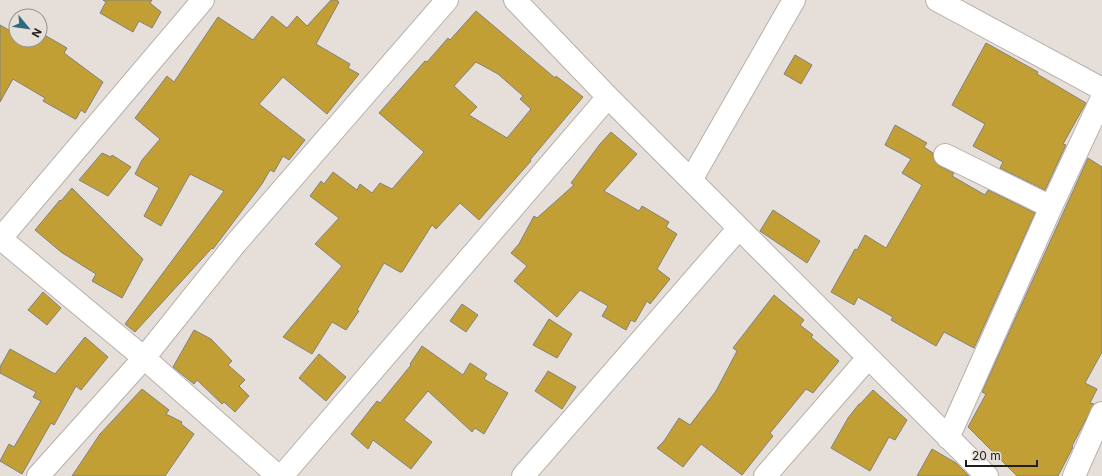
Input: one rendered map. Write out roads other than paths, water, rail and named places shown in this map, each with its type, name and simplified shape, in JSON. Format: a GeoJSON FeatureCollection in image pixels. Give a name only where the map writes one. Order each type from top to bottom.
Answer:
{"type":"FeatureCollection","features":[{"type":"Feature","properties":{"kind":"street"},"geometry":{"type":"LineString","coordinates":[[203,0],[0,238],[144,358],[278,476]]}},
{"type":"Feature","properties":{"kind":"street"},"geometry":{"type":"LineString","coordinates":[[38,476],[144,358],[236,243],[447,0]]}},
{"type":"Feature","properties":{"kind":"street"},"geometry":{"type":"LineString","coordinates":[[515,0],[608,97],[987,476]]}},
{"type":"Feature","properties":{"kind":"street"},"geometry":{"type":"LineString","coordinates":[[691,180],[794,0]]}},
{"type":"Feature","properties":{"kind":"street"},"geometry":{"type":"LineString","coordinates":[[937,0],[1102,89]]}},
{"type":"Feature","properties":{"kind":"street"},"geometry":{"type":"LineString","coordinates":[[282,476],[608,97]]}},
{"type":"Feature","properties":{"kind":"street"},"geometry":{"type":"LineString","coordinates":[[948,438],[1051,207],[1102,98]]}},
{"type":"Feature","properties":{"kind":"street"},"geometry":{"type":"LineString","coordinates":[[945,155],[1051,207]]}},
{"type":"Feature","properties":{"kind":"street"},"geometry":{"type":"LineString","coordinates":[[522,476],[739,228]]}},
{"type":"Feature","properties":{"kind":"street"},"geometry":{"type":"LineString","coordinates":[[765,476],[868,358]]}},
{"type":"Feature","properties":{"kind":"street"},"geometry":{"type":"LineString","coordinates":[[1074,476],[1102,413]]}}]}
